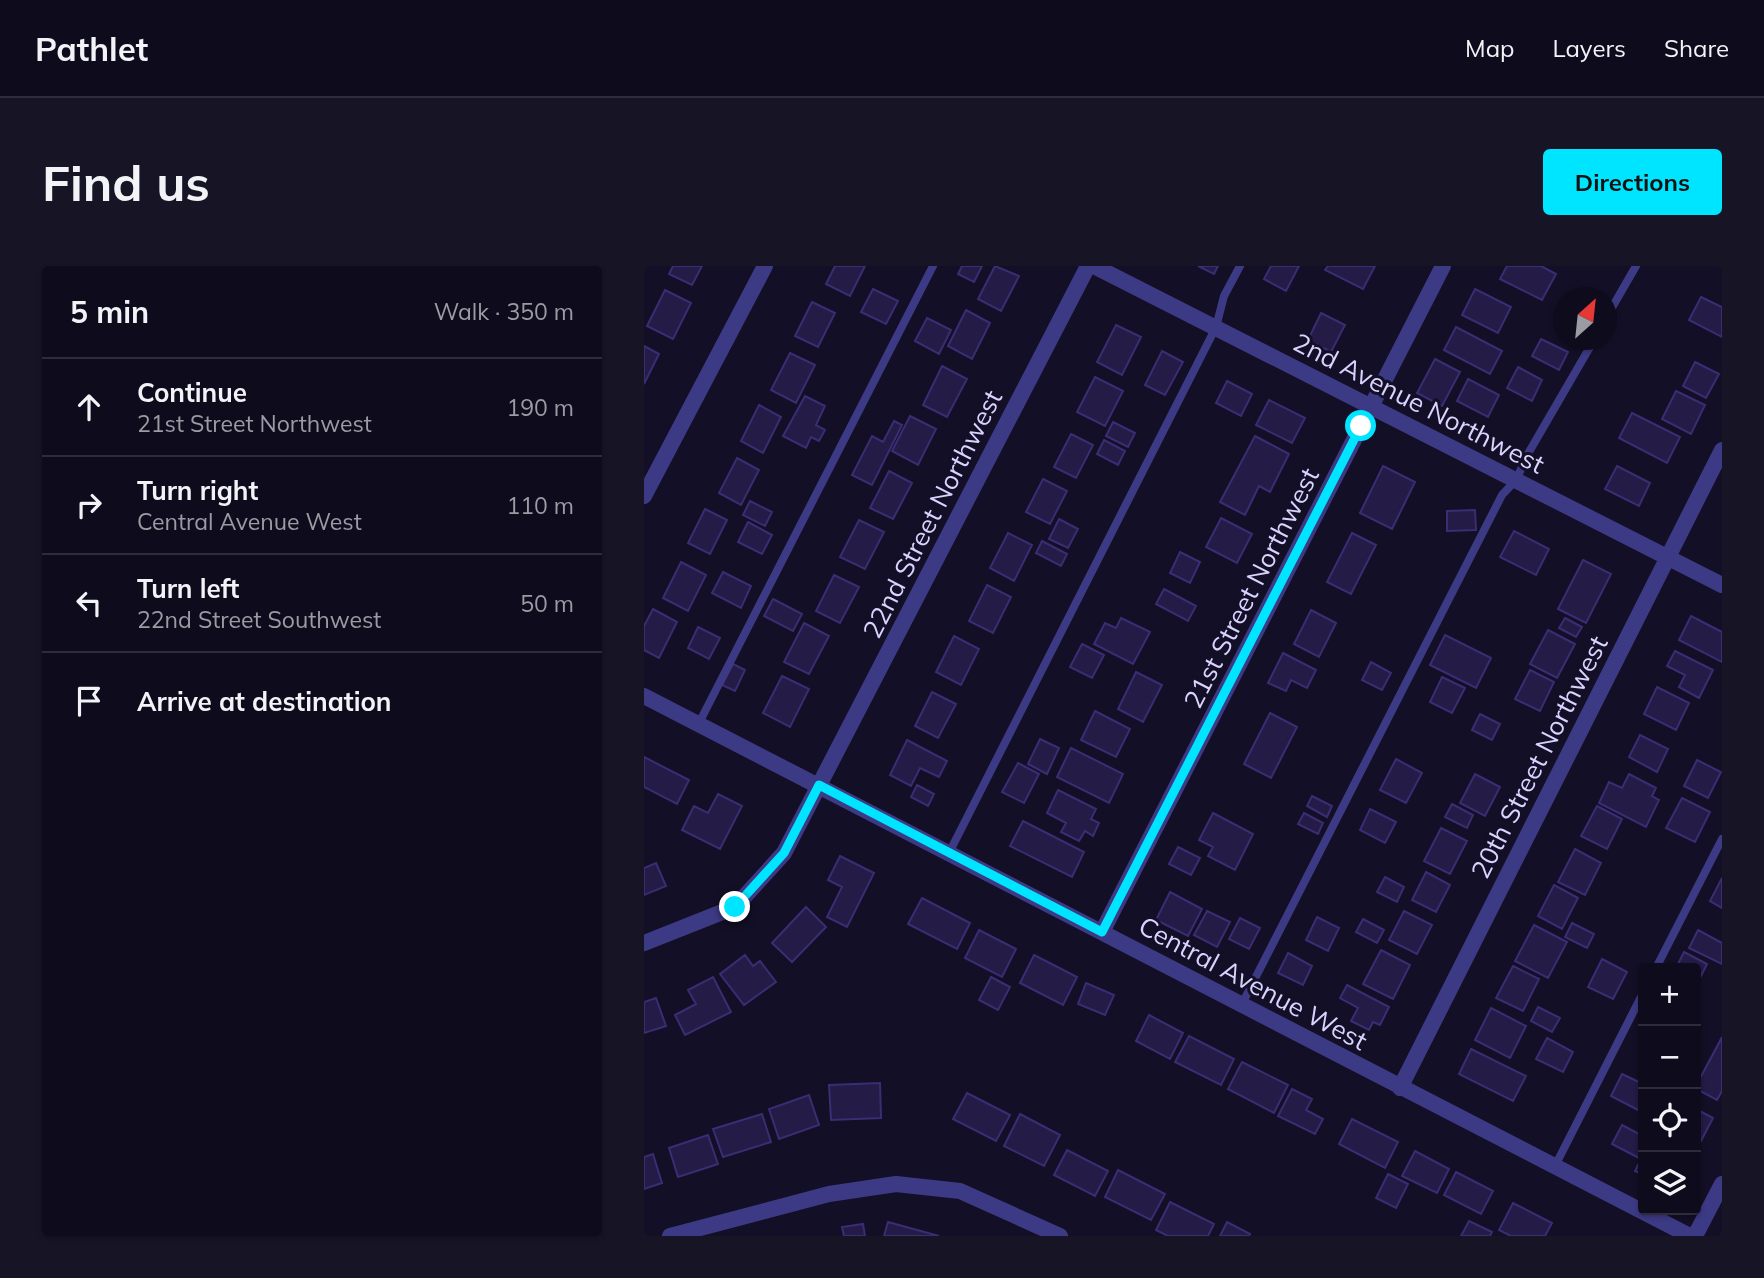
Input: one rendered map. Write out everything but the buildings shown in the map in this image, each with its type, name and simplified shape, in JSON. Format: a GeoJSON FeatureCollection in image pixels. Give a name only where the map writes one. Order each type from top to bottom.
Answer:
{"type":"FeatureCollection","features":[{"type":"Feature","properties":{"kind":"street"},"geometry":{"type":"LineString","coordinates":[[644,496],[765,266]]}},
{"type":"Feature","properties":{"kind":"street","name":"22nd Street Northwest"},"geometry":{"type":"LineString","coordinates":[[644,943],[735,907],[784,853],[1088,266]]}},
{"type":"Feature","properties":{"kind":"street","name":"2nd Avenue Northwest"},"geometry":{"type":"LineString","coordinates":[[1094,266],[1722,585]]}},
{"type":"Feature","properties":{"kind":"street","name":"21st Street Northwest"},"geometry":{"type":"LineString","coordinates":[[1102,932],[1443,266]]}},
{"type":"Feature","properties":{"kind":"street","name":"20th Street Northwest"},"geometry":{"type":"LineString","coordinates":[[1400,1087],[1722,450]]}},
{"type":"Feature","properties":{"kind":"street","name":"Central Avenue West"},"geometry":{"type":"LineString","coordinates":[[644,696],[1690,1236]]}},
{"type":"Feature","properties":{"kind":"street"},"geometry":{"type":"LineString","coordinates":[[670,1236],[829,1194],[896,1184],[960,1191],[1060,1236]]}},
{"type":"Feature","properties":{"kind":"street"},"geometry":{"type":"LineString","coordinates":[[1695,1236],[1722,1184]]}},
{"type":"Feature","properties":{"kind":"lane"},"geometry":{"type":"LineString","coordinates":[[699,723],[933,266]]}},
{"type":"Feature","properties":{"kind":"lane"},"geometry":{"type":"LineString","coordinates":[[949,853],[1216,327],[1224,296],[1240,266]]}},
{"type":"Feature","properties":{"kind":"lane"},"geometry":{"type":"LineString","coordinates":[[1617,298],[1636,266]]}},
{"type":"Feature","properties":{"kind":"lane"},"geometry":{"type":"LineString","coordinates":[[1242,1005],[1502,495],[1516,480],[1529,452],[1588,350]]}},
{"type":"Feature","properties":{"kind":"lane"},"geometry":{"type":"LineString","coordinates":[[1659,963],[1722,839]]}},
{"type":"Feature","properties":{"kind":"lane"},"geometry":{"type":"LineString","coordinates":[[1555,1168],[1638,1003]]}},
{"type":"Feature","properties":{"kind":"route"},"geometry":{"type":"LineString","coordinates":[[735,907],[784,853],[819,785],[1102,932],[1361,426]]}}]}
